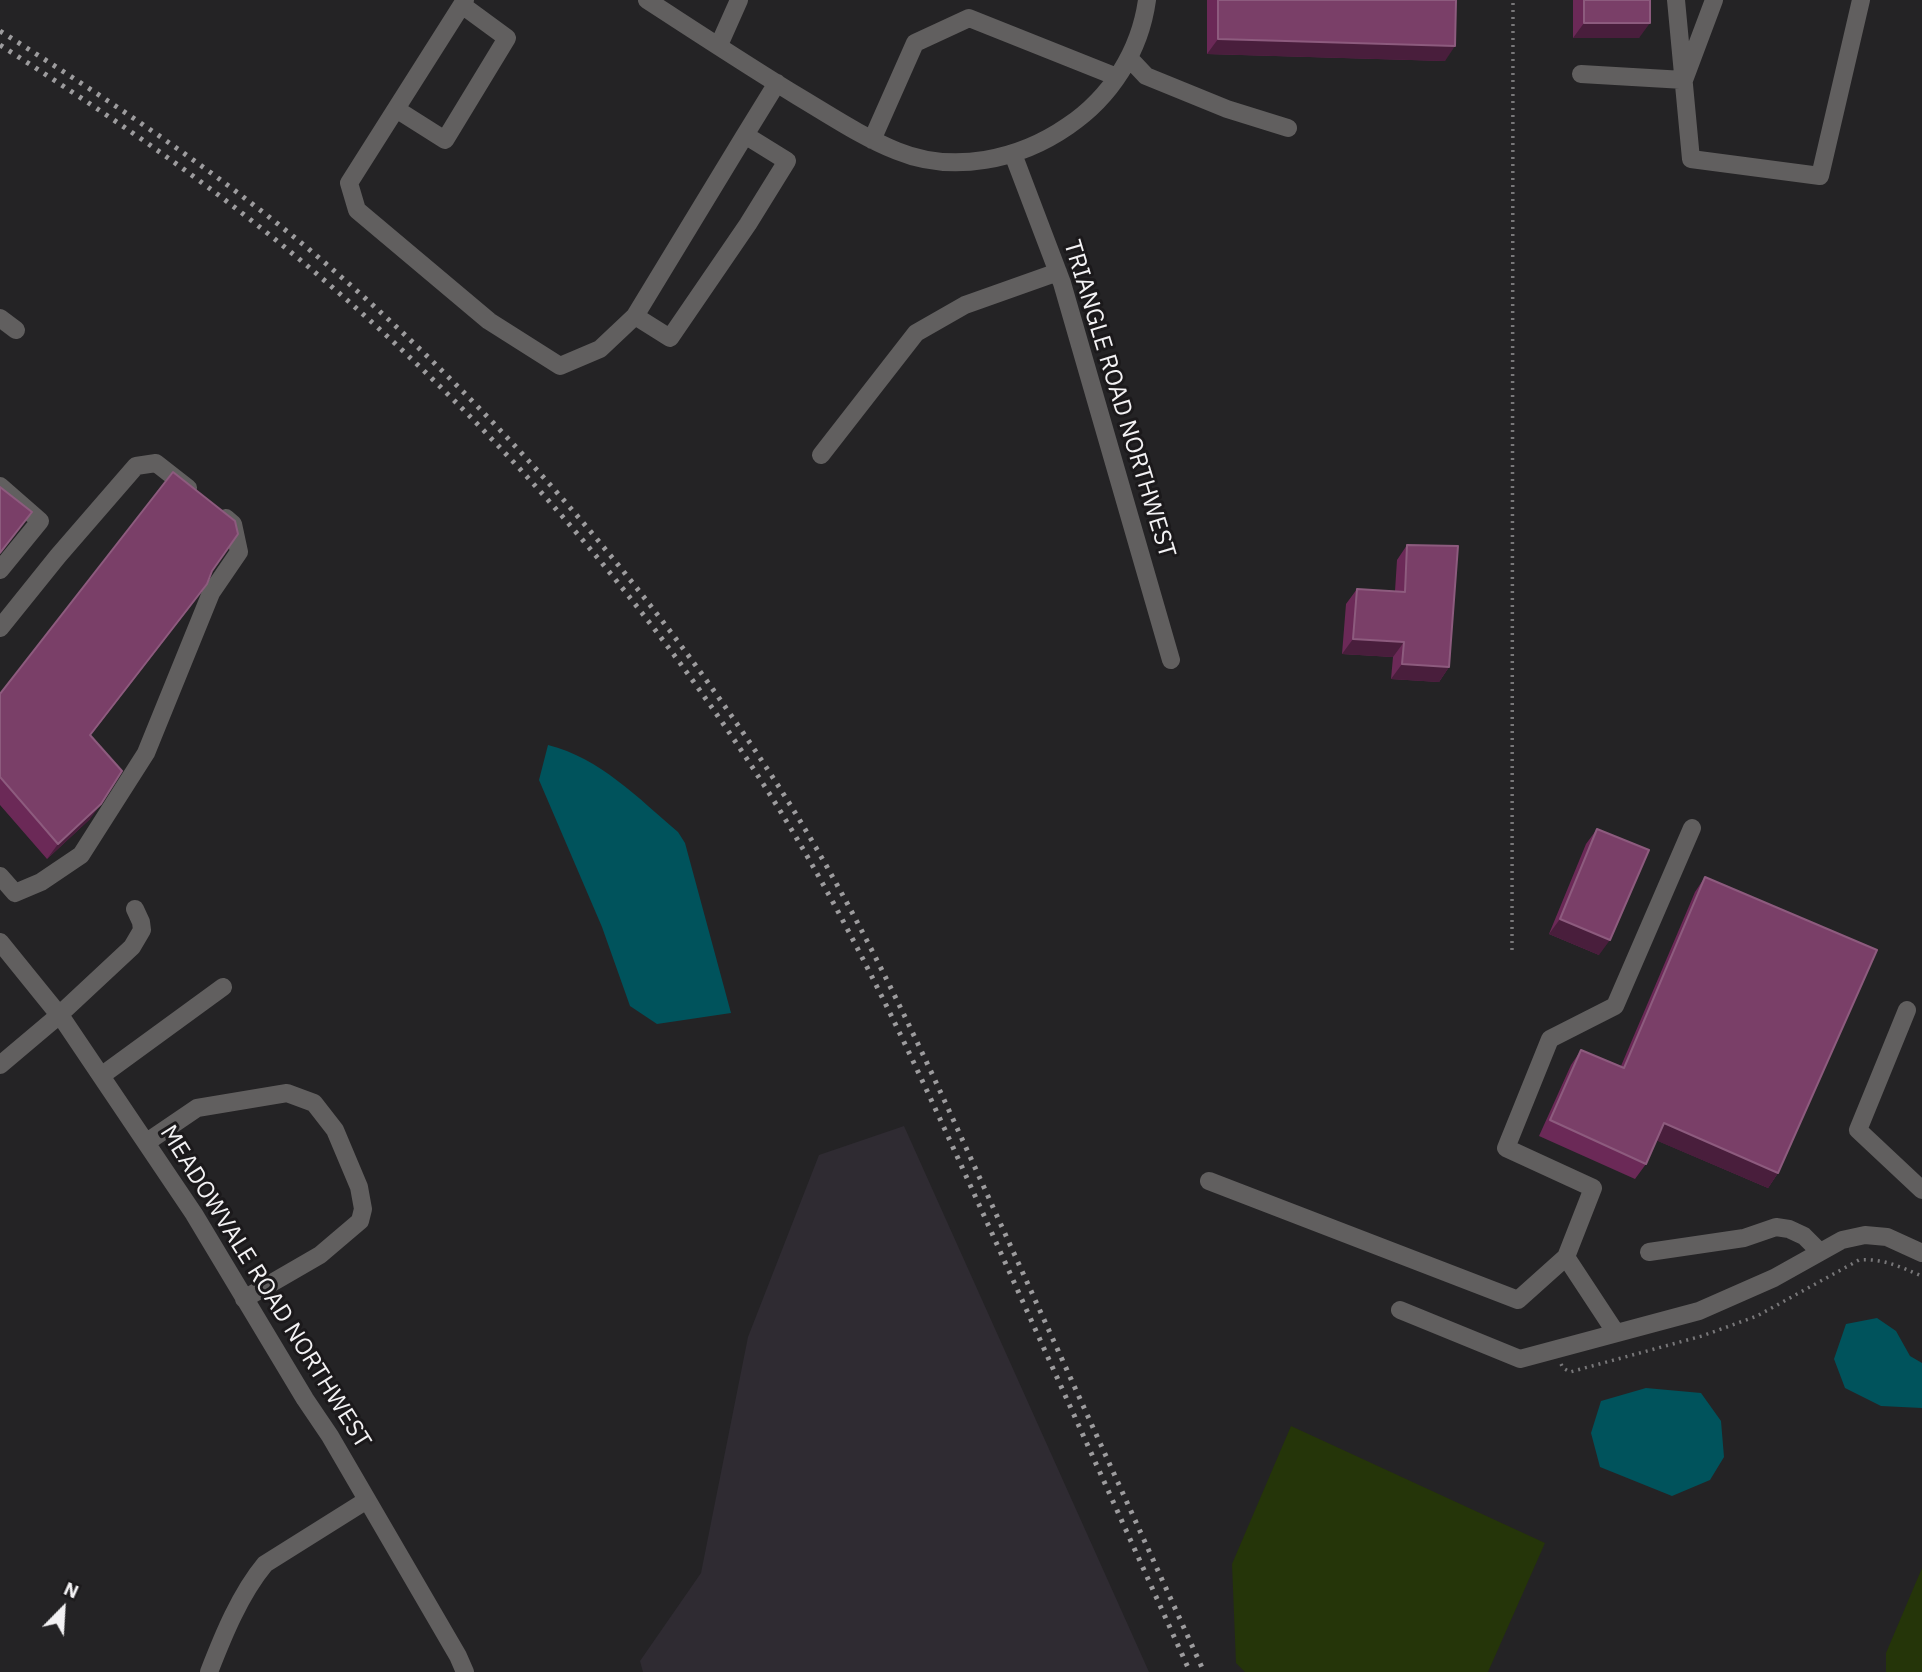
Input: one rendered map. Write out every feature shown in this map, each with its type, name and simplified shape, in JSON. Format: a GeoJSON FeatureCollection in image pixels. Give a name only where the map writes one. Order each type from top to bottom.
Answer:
{"type":"FeatureCollection","features":[{"type":"Feature","properties":{"kind":"street"},"geometry":{"type":"LineString","coordinates":[[648,0],[872,140],[899,152],[954,162],[981,161],[1013,154],[1033,147],[1078,120],[1117,78],[1129,58],[1140,32],[1147,0]]}},
{"type":"Feature","properties":{"kind":"street"},"geometry":{"type":"LineString","coordinates":[[719,45],[739,0]]}},
{"type":"Feature","properties":{"kind":"street"},"geometry":{"type":"LineString","coordinates":[[1676,0],[1691,159],[1820,176],[1861,0]]}},
{"type":"Feature","properties":{"kind":"street"},"geometry":{"type":"LineString","coordinates":[[1684,80],[1714,0]]}},
{"type":"Feature","properties":{"kind":"street"},"geometry":{"type":"LineString","coordinates":[[396,109],[444,140],[507,37],[463,3],[396,109],[349,184],[357,210],[489,321],[561,366],[600,349],[635,316],[777,83]]}},
{"type":"Feature","properties":{"kind":"street"},"geometry":{"type":"LineString","coordinates":[[872,140],[915,43],[969,18],[1117,78]]}},
{"type":"Feature","properties":{"kind":"street"},"geometry":{"type":"LineString","coordinates":[[1129,58],[1146,76],[1227,109],[1288,128]]}},
{"type":"Feature","properties":{"kind":"street"},"geometry":{"type":"LineString","coordinates":[[1581,74],[1684,80]]}},
{"type":"Feature","properties":{"kind":"street"},"geometry":{"type":"LineString","coordinates":[[635,316],[670,338],[748,224],[787,161],[745,135]]}},
{"type":"Feature","properties":{"kind":"street","name":"TRIANGLE ROAD NORTHWEST"},"geometry":{"type":"LineString","coordinates":[[1013,154],[1058,272],[1171,660]]}},
{"type":"Feature","properties":{"kind":"street"},"geometry":{"type":"LineString","coordinates":[[821,455],[916,333],[965,305],[1058,272]]}},
{"type":"Feature","properties":{"kind":"street"},"geometry":{"type":"LineString","coordinates":[[0,318],[16,330]]}},
{"type":"Feature","properties":{"kind":"street"},"geometry":{"type":"LineString","coordinates":[[0,628],[136,466],[156,463],[233,524],[239,552],[211,593],[146,753],[81,855],[41,882],[15,893],[0,876]]}},
{"type":"Feature","properties":{"kind":"street"},"geometry":{"type":"LineString","coordinates":[[0,486],[40,521],[0,570]]}},
{"type":"Feature","properties":{"kind":"street"},"geometry":{"type":"LineString","coordinates":[[1209,1181],[1518,1300],[1566,1257],[1593,1188],[1506,1148],[1550,1039],[1615,1006],[1692,828]]}},
{"type":"Feature","properties":{"kind":"street"},"geometry":{"type":"LineString","coordinates":[[0,1065],[58,1016],[138,939],[142,930],[135,909]]}},
{"type":"Feature","properties":{"kind":"street","name":"MEADOWVALE ROAD NORTHWEST"},"geometry":{"type":"LineString","coordinates":[[0,942],[101,1076],[194,1214],[368,1500],[465,1672]]}},
{"type":"Feature","properties":{"kind":"street"},"geometry":{"type":"LineString","coordinates":[[101,1076],[223,987]]}},
{"type":"Feature","properties":{"kind":"street"},"geometry":{"type":"LineString","coordinates":[[1907,1010],[1858,1130],[1922,1190]]}},
{"type":"Feature","properties":{"kind":"street"},"geometry":{"type":"LineString","coordinates":[[147,1142],[197,1108],[287,1093],[314,1102],[335,1130],[359,1187],[363,1209],[360,1221],[320,1255],[244,1299]]}},
{"type":"Feature","properties":{"kind":"street"},"geometry":{"type":"LineString","coordinates":[[1649,1252],[1744,1238],[1776,1227],[1804,1236],[1819,1251]]}},
{"type":"Feature","properties":{"kind":"street"},"geometry":{"type":"LineString","coordinates":[[1400,1310],[1520,1359],[1699,1311],[1774,1278],[1842,1240],[1865,1235],[1887,1237],[1919,1246]]}},
{"type":"Feature","properties":{"kind":"street"},"geometry":{"type":"LineString","coordinates":[[1566,1257],[1616,1333]]}},
{"type":"Feature","properties":{"kind":"street"},"geometry":{"type":"LineString","coordinates":[[209,1672],[237,1609],[254,1577],[265,1564],[368,1500]]}},
{"type":"Feature","properties":{"kind":"path"},"geometry":{"type":"LineString","coordinates":[[1512,950],[1513,0]]}},
{"type":"Feature","properties":{"kind":"path"},"geometry":{"type":"LineString","coordinates":[[1555,1349],[1563,1368],[1570,1372],[1702,1336],[1757,1316],[1859,1260],[1875,1258],[1887,1261],[1922,1276]]}},
{"type":"Feature","properties":{"kind":"shaded area"},"geometry":{"type":"Polygon","coordinates":[[[904,1126],[1149,1672],[643,1672],[640,1661],[701,1573],[748,1337],[819,1155],[904,1126]]]}},
{"type":"Feature","properties":{"kind":"green space"},"geometry":{"type":"Polygon","coordinates":[[[1291,1426],[1545,1543],[1488,1672],[1245,1672],[1236,1663],[1232,1564],[1291,1426]]]}},
{"type":"Feature","properties":{"kind":"green space"},"geometry":{"type":"Polygon","coordinates":[[[1922,1568],[1922,1672],[1886,1672],[1886,1653],[1922,1568]]]}},
{"type":"Feature","properties":{"kind":"water"},"geometry":{"type":"Polygon","coordinates":[[[548,745],[585,759],[601,769],[678,832],[685,843],[731,1013],[657,1024],[630,1006],[602,927],[539,780],[548,745]]]}},
{"type":"Feature","properties":{"kind":"water"},"geometry":{"type":"Polygon","coordinates":[[[1877,1318],[1896,1331],[1910,1356],[1922,1363],[1922,1408],[1881,1406],[1845,1388],[1834,1359],[1846,1324],[1877,1318]]]}},
{"type":"Feature","properties":{"kind":"water"},"geometry":{"type":"Polygon","coordinates":[[[1646,1388],[1701,1393],[1721,1421],[1724,1457],[1710,1480],[1672,1496],[1600,1467],[1591,1433],[1601,1401],[1646,1388]]]}},
{"type":"Feature","properties":{"kind":"building"},"geometry":{"type":"Polygon","coordinates":[[[1218,0],[1456,0],[1455,46],[1218,39],[1218,0]]]}},
{"type":"Feature","properties":{"kind":"building"},"geometry":{"type":"Polygon","coordinates":[[[1584,0],[1650,0],[1650,23],[1584,23],[1584,0]]]}},
{"type":"Feature","properties":{"kind":"building"},"geometry":{"type":"Polygon","coordinates":[[[173,472],[235,521],[238,534],[212,571],[207,584],[90,735],[122,771],[101,804],[58,844],[0,777],[0,694],[173,472]]]}},
{"type":"Feature","properties":{"kind":"building"},"geometry":{"type":"Polygon","coordinates":[[[0,487],[32,512],[0,553],[0,487]]]}},
{"type":"Feature","properties":{"kind":"building"},"geometry":{"type":"Polygon","coordinates":[[[1407,545],[1458,546],[1449,667],[1402,664],[1404,642],[1353,639],[1357,589],[1405,592],[1407,545]]]}},
{"type":"Feature","properties":{"kind":"building"},"geometry":{"type":"Polygon","coordinates":[[[1597,829],[1649,850],[1610,940],[1560,919],[1597,829]]]}},
{"type":"Feature","properties":{"kind":"building"},"geometry":{"type":"Polygon","coordinates":[[[1705,877],[1877,950],[1778,1173],[1664,1123],[1646,1164],[1550,1120],[1581,1050],[1624,1068],[1705,877]]]}},
{"type":"Feature","properties":{"kind":"railway"},"geometry":{"type":"LineString","coordinates":[[0,31],[174,146],[258,208],[339,275],[459,387],[516,447],[623,571],[674,636],[768,770],[833,877],[863,933],[945,1102],[1204,1672]]}},
{"type":"Feature","properties":{"kind":"railway"},"geometry":{"type":"LineString","coordinates":[[0,45],[121,125],[209,188],[313,271],[386,335],[456,402],[523,472],[587,545],[706,699],[793,832],[824,885],[881,995],[1190,1672]]}}]}
